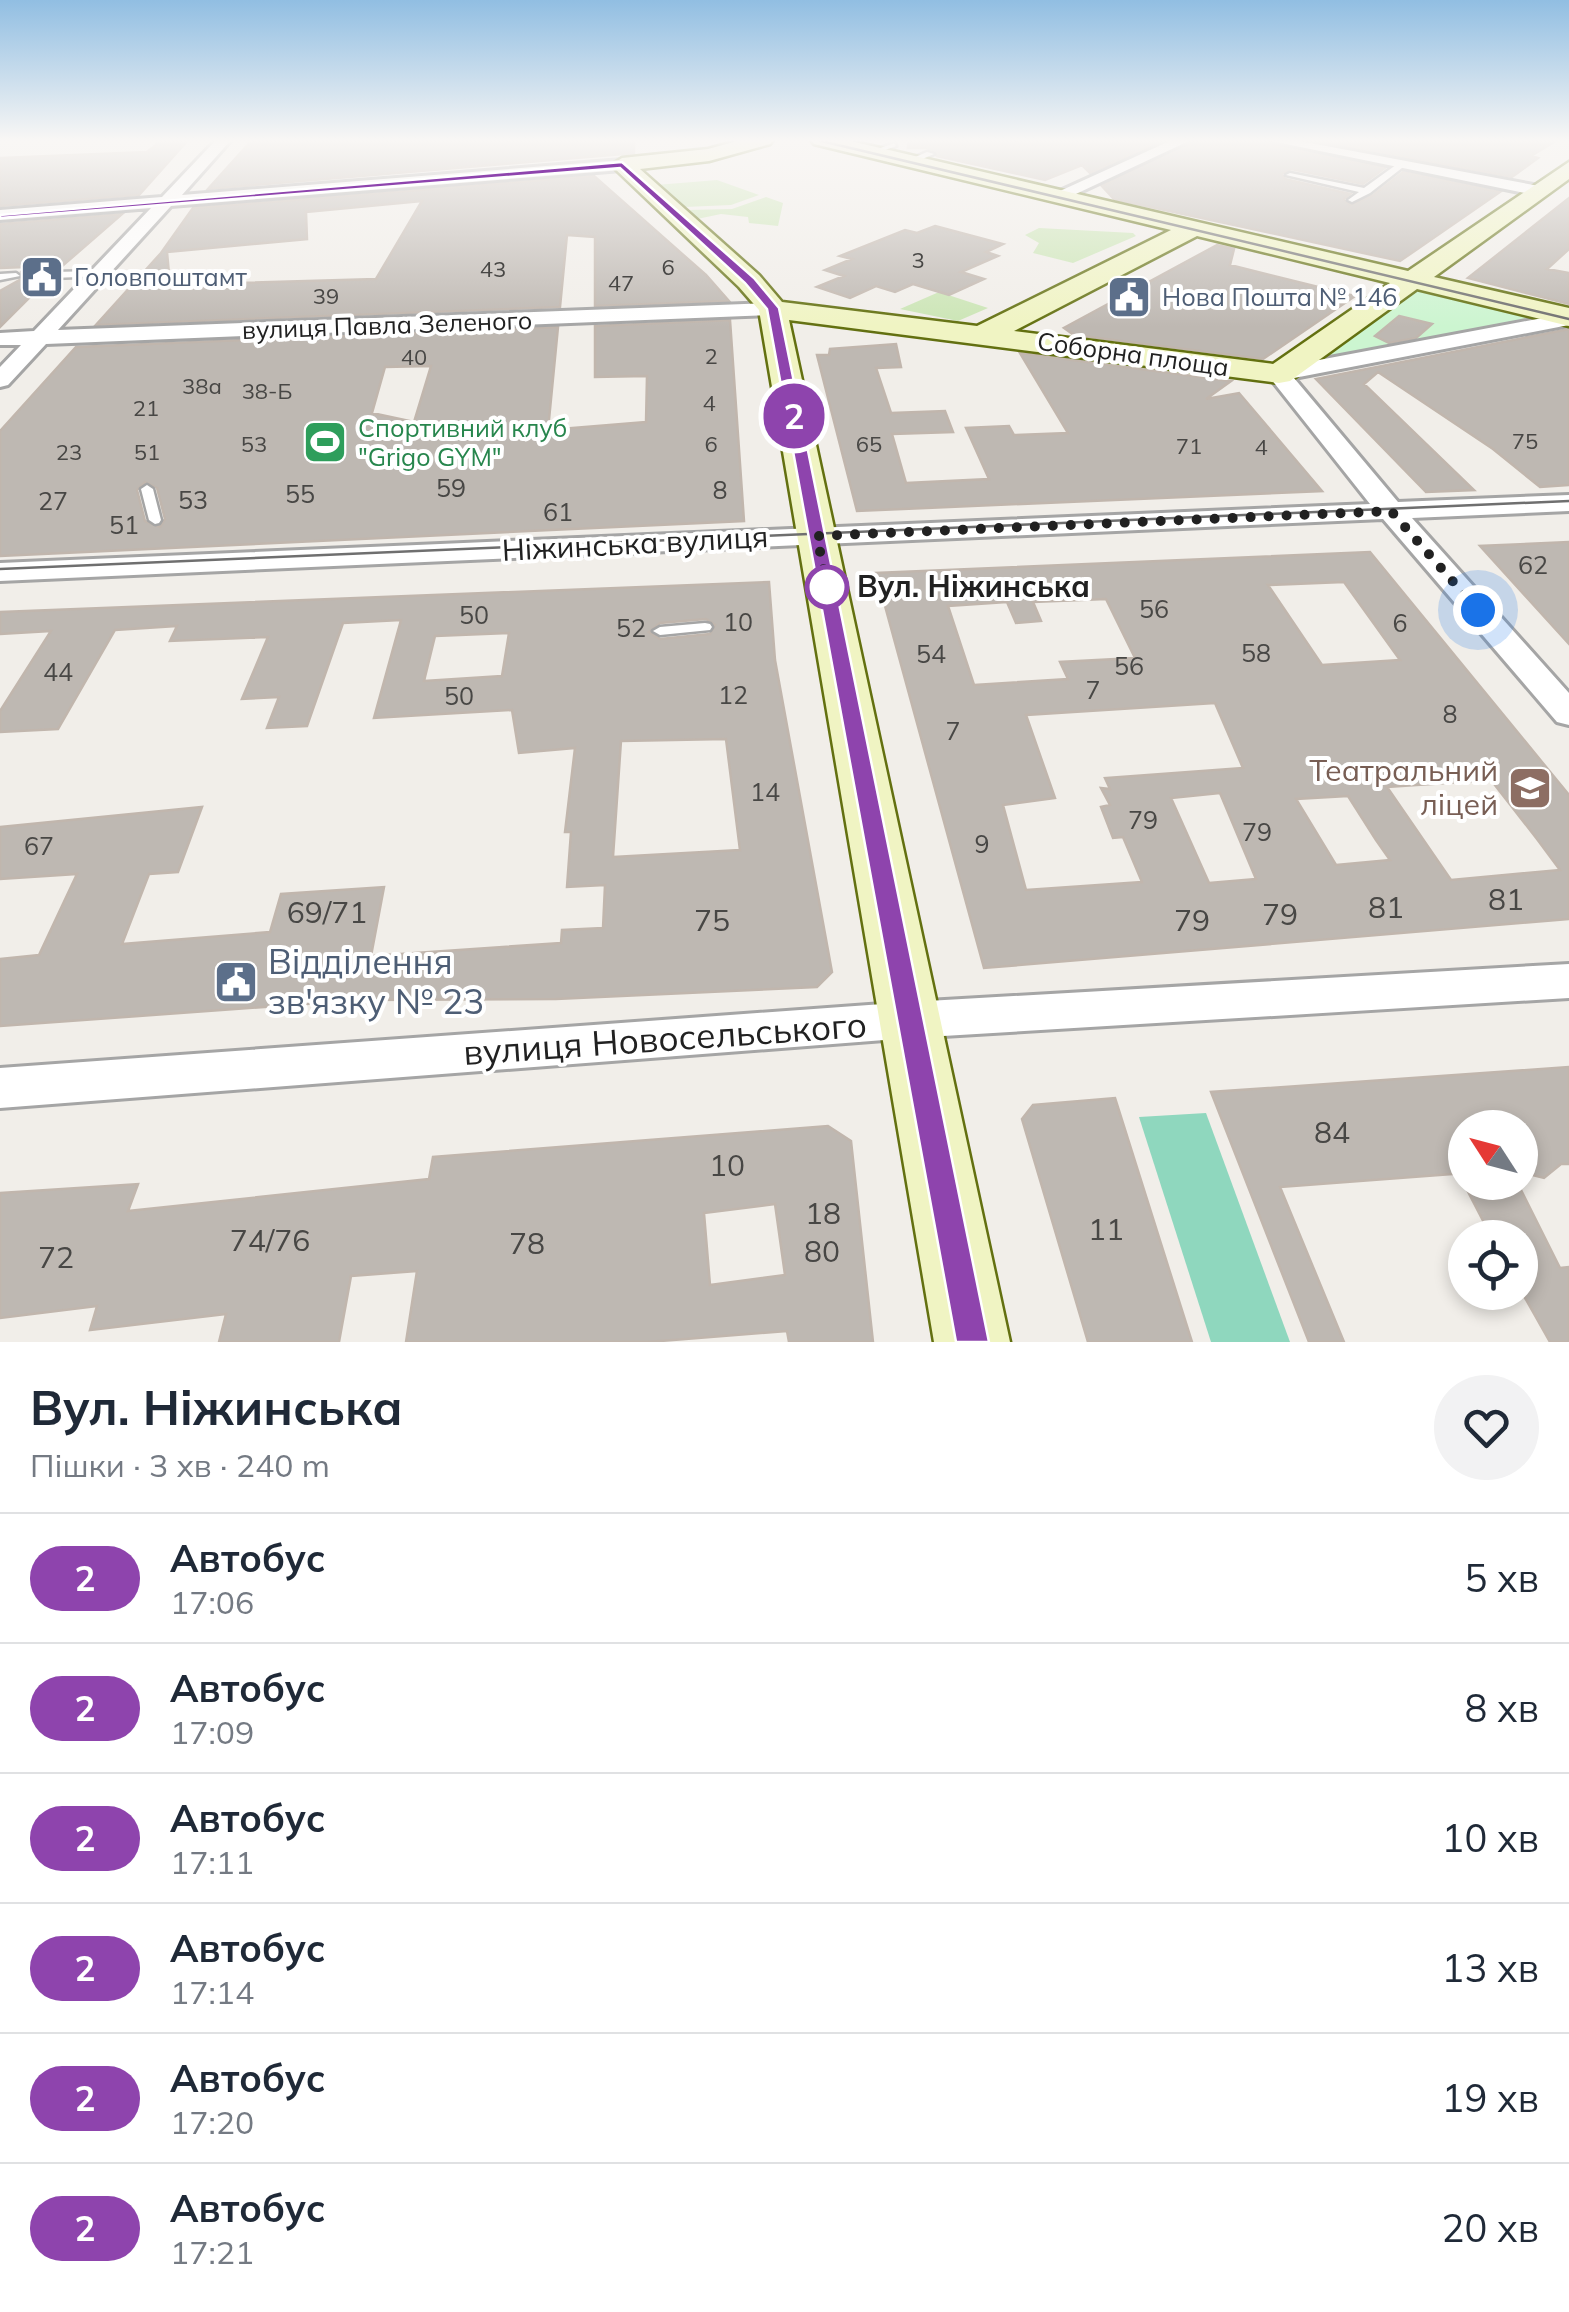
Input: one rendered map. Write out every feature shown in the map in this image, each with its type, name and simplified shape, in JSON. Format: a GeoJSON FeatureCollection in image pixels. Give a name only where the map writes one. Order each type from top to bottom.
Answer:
{"type":"FeatureCollection","features":[{"type":"Feature","properties":{"kind":"street"},"geometry":{"type":"LineString","coordinates":[[0,215],[147,203]]}},
{"type":"Feature","properties":{"kind":"street"},"geometry":{"type":"LineString","coordinates":[[0,380],[165,203]]}},
{"type":"Feature","properties":{"kind":"street","name":"Соборна площа"},"geometry":{"type":"LineString","coordinates":[[664,203],[750,281],[776,323]]}},
{"type":"Feature","properties":{"kind":"street"},"geometry":{"type":"LineString","coordinates":[[1086,203],[1569,318]]}},
{"type":"Feature","properties":{"kind":"street"},"geometry":{"type":"LineString","coordinates":[[1279,374],[1523,203]]}},
{"type":"Feature","properties":{"kind":"street","name":"Соборна площа"},"geometry":{"type":"LineString","coordinates":[[987,334],[1195,228]]}},
{"type":"Feature","properties":{"kind":"street","name":"Соборна площа"},"geometry":{"type":"LineString","coordinates":[[750,281],[845,316],[1279,374]]}},
{"type":"Feature","properties":{"kind":"street"},"geometry":{"type":"LineString","coordinates":[[845,316],[776,323],[972,1342]]}},
{"type":"Feature","properties":{"kind":"street"},"geometry":{"type":"LineString","coordinates":[[1279,374],[1569,318]]}},
{"type":"Feature","properties":{"kind":"street","name":"вулиця Павла Зеленого"},"geometry":{"type":"LineString","coordinates":[[0,339],[776,323]]}},
{"type":"Feature","properties":{"kind":"street"},"geometry":{"type":"LineString","coordinates":[[1279,374],[1391,511],[1569,714]]}},
{"type":"Feature","properties":{"kind":"street","name":"Ніжинська вулиця"},"geometry":{"type":"LineString","coordinates":[[0,572],[131,558],[817,536],[1569,504]]}},
{"type":"Feature","properties":{"kind":"street","name":"вулиця Новосельського"},"geometry":{"type":"LineString","coordinates":[[0,1088],[910,1020],[1569,981]]}},
{"type":"Feature","properties":{"kind":"lane"},"geometry":{"type":"LineString","coordinates":[[53,275],[99,274]]}},
{"type":"Feature","properties":{"kind":"lane"},"geometry":{"type":"LineString","coordinates":[[0,277],[16,276]]}},
{"type":"Feature","properties":{"kind":"lane"},"geometry":{"type":"LineString","coordinates":[[147,489],[155,520]]}},
{"type":"Feature","properties":{"kind":"lane"},"geometry":{"type":"LineString","coordinates":[[660,631],[705,627]]}},
{"type":"Feature","properties":{"kind":"green space"},"geometry":{"type":"Polygon","coordinates":[[[678,203],[738,203],[731,205],[684,207],[678,203]]]}},
{"type":"Feature","properties":{"kind":"green space"},"geometry":{"type":"Polygon","coordinates":[[[750,203],[783,203],[778,226],[749,223],[748,217],[721,214],[697,219],[687,210],[732,209],[750,203]]]}},
{"type":"Feature","properties":{"kind":"green space"},"geometry":{"type":"Polygon","coordinates":[[[1039,228],[1136,236],[1073,263],[1033,253],[1039,243],[1025,235],[1039,228]]]}},
{"type":"Feature","properties":{"kind":"green space"},"geometry":{"type":"Polygon","coordinates":[[[1415,281],[1569,317],[1279,374],[1415,281]]]}},
{"type":"Feature","properties":{"kind":"green space"},"geometry":{"type":"Polygon","coordinates":[[[939,292],[988,308],[958,321],[900,309],[939,292]]]}},
{"type":"Feature","properties":{"kind":"green space"},"geometry":{"type":"Polygon","coordinates":[[[1206,1113],[1290,1342],[1211,1342],[1139,1117],[1206,1113]]]}},
{"type":"Feature","properties":{"kind":"building"},"geometry":{"type":"Polygon","coordinates":[[[0,203],[43,203],[0,206],[0,203]]]}},
{"type":"Feature","properties":{"kind":"building"},"geometry":{"type":"Polygon","coordinates":[[[260,203],[405,203],[306,212],[307,239],[167,252],[170,285],[376,279],[421,203],[624,203],[706,275],[729,301],[595,306],[595,237],[567,235],[560,307],[96,325],[161,253],[193,208],[260,203]]]}},
{"type":"Feature","properties":{"kind":"building"},"geometry":{"type":"Polygon","coordinates":[[[1131,203],[1485,203],[1400,261],[1131,203]]]}},
{"type":"Feature","properties":{"kind":"building"},"geometry":{"type":"Polygon","coordinates":[[[1563,203],[1569,203],[1569,249],[1547,269],[1569,273],[1569,304],[1468,278],[1563,203]]]}},
{"type":"Feature","properties":{"kind":"building"},"geometry":{"type":"Polygon","coordinates":[[[122,214],[60,268],[47,272],[48,279],[0,327],[0,291],[23,278],[21,272],[26,267],[0,268],[0,224],[122,214]]]}},
{"type":"Feature","properties":{"kind":"building"},"geometry":{"type":"Polygon","coordinates":[[[935,226],[1003,244],[986,252],[998,256],[961,272],[984,279],[949,295],[913,284],[895,292],[876,286],[850,298],[817,287],[844,276],[825,270],[852,259],[840,256],[905,230],[917,233],[935,226]]]}},
{"type":"Feature","properties":{"kind":"building"},"geometry":{"type":"Polygon","coordinates":[[[1217,245],[1234,249],[1230,265],[1355,296],[1263,359],[1074,335],[1064,328],[1217,245]]]}},
{"type":"Feature","properties":{"kind":"building"},"geometry":{"type":"Polygon","coordinates":[[[1399,316],[1432,324],[1416,338],[1389,343],[1375,336],[1399,316]]]}},
{"type":"Feature","properties":{"kind":"building"},"geometry":{"type":"Polygon","coordinates":[[[730,320],[744,521],[0,556],[0,431],[76,347],[558,327],[548,430],[646,422],[647,376],[595,377],[595,326],[730,320]],[[431,366],[385,367],[372,413],[414,422],[431,366]],[[145,482],[137,490],[145,521],[160,527],[165,519],[157,488],[145,482]]]}},
{"type":"Feature","properties":{"kind":"building"},"geometry":{"type":"Polygon","coordinates":[[[1569,329],[1569,485],[1540,487],[1493,449],[1378,372],[1364,384],[1474,490],[1426,492],[1316,379],[1569,329]]]}},
{"type":"Feature","properties":{"kind":"building"},"geometry":{"type":"Polygon","coordinates":[[[896,344],[901,367],[876,368],[891,413],[945,411],[953,432],[892,434],[906,483],[989,479],[966,428],[1009,426],[1014,435],[1068,433],[1020,353],[1231,381],[1206,399],[1239,393],[1322,491],[857,511],[817,355],[829,355],[830,349],[896,344]]]}},
{"type":"Feature","properties":{"kind":"building"},"geometry":{"type":"Polygon","coordinates":[[[1569,542],[1569,644],[1480,546],[1569,542]]]}},
{"type":"Feature","properties":{"kind":"building"},"geometry":{"type":"Polygon","coordinates":[[[1370,552],[1569,795],[1569,919],[984,968],[876,573],[1370,552]],[[1344,582],[1268,585],[1322,665],[1400,660],[1344,582]],[[1106,599],[1033,602],[1041,621],[1016,623],[1007,602],[948,606],[974,685],[1068,679],[1060,662],[1135,658],[1106,599]],[[1215,703],[1026,715],[1055,798],[1003,805],[1026,890],[1142,882],[1123,837],[1113,838],[1101,807],[1110,805],[1101,788],[1110,789],[1105,778],[1243,768],[1215,703]],[[1491,780],[1387,787],[1451,880],[1560,870],[1491,780]],[[1220,793],[1171,798],[1209,883],[1256,879],[1220,793]],[[1348,796],[1296,799],[1336,865],[1390,860],[1348,796]]]}},
{"type":"Feature","properties":{"kind":"building"},"geometry":{"type":"Polygon","coordinates":[[[769,582],[775,660],[832,972],[817,987],[556,999],[362,1000],[0,1026],[0,959],[39,955],[77,874],[0,879],[0,827],[202,807],[178,872],[149,874],[122,944],[270,932],[281,894],[384,887],[371,956],[561,943],[562,930],[603,928],[605,885],[567,887],[571,832],[565,832],[575,748],[519,753],[512,710],[374,718],[401,620],[343,623],[307,726],[267,728],[279,697],[242,699],[268,637],[170,641],[177,626],[115,630],[58,729],[0,732],[0,711],[51,631],[0,634],[0,612],[769,582]],[[706,619],[660,623],[649,632],[660,639],[710,634],[715,625],[706,619]],[[509,633],[435,636],[424,681],[502,676],[509,633]],[[726,739],[621,741],[613,857],[740,850],[726,739]]]}},
{"type":"Feature","properties":{"kind":"building"},"geometry":{"type":"Polygon","coordinates":[[[1569,1067],[1569,1164],[1561,1164],[1544,1178],[1538,1176],[1538,1110],[1448,1110],[1448,1174],[1280,1187],[1344,1342],[1309,1342],[1211,1092],[1569,1067]]]}},
{"type":"Feature","properties":{"kind":"building"},"geometry":{"type":"Polygon","coordinates":[[[1115,1098],[1192,1342],[1088,1342],[1022,1119],[1033,1105],[1115,1098]]]}},
{"type":"Feature","properties":{"kind":"building"},"geometry":{"type":"Polygon","coordinates":[[[828,1126],[851,1141],[873,1342],[789,1342],[787,1331],[648,1342],[406,1342],[417,1271],[351,1276],[339,1342],[219,1342],[226,1314],[90,1330],[97,1306],[0,1318],[0,1193],[138,1184],[128,1211],[429,1179],[433,1157],[828,1126]],[[775,1204],[704,1213],[710,1285],[785,1275],[775,1204]]]}},
{"type":"Feature","properties":{"kind":"building"},"geometry":{"type":"Polygon","coordinates":[[[1472,1200],[1526,1200],[1536,1220],[1483,1220],[1472,1200]]]}},
{"type":"Feature","properties":{"kind":"building"},"geometry":{"type":"Polygon","coordinates":[[[1538,1224],[1560,1268],[1569,1267],[1569,1342],[1550,1342],[1532,1310],[1538,1310],[1538,1224]]]}},
{"type":"Feature","properties":{"kind":"tram line"},"geometry":{"type":"LineString","coordinates":[[1080,203],[1569,319]]}},
{"type":"Feature","properties":{"kind":"tram line"},"geometry":{"type":"LineString","coordinates":[[0,569],[1569,501]]}},
{"type":"Feature","properties":{"kind":"bus line","name":"2"},"geometry":{"type":"LineString","coordinates":[[0,215],[148,203]]}},
{"type":"Feature","properties":{"kind":"bus line","name":"2"},"geometry":{"type":"LineString","coordinates":[[660,203],[750,281],[773,308],[972,1342]]}},
{"type":"Feature","properties":{"kind":"place","name":"Головпоштамт"},"geometry":{"type":"Point","coordinates":[42,277]}},
{"type":"Feature","properties":{"kind":"place","name":"Нова Пошта № 146"},"geometry":{"type":"Point","coordinates":[1129,297]}},
{"type":"Feature","properties":{"kind":"place","name":"Спортивний клуб \"Grigo GYM\""},"geometry":{"type":"Point","coordinates":[325,442]}},
{"type":"Feature","properties":{"kind":"place","name":"Вул. Ніжинська"},"geometry":{"type":"Point","coordinates":[827,587]}},
{"type":"Feature","properties":{"kind":"place","name":"Театральний ліцей"},"geometry":{"type":"Point","coordinates":[1530,788]}},
{"type":"Feature","properties":{"kind":"place","name":"Відділення зв'язку № 23"},"geometry":{"type":"Point","coordinates":[236,982]}},
{"type":"Feature","properties":{"kind":"route"},"geometry":{"type":"LineString","coordinates":[[827,587],[817,536],[1391,511],[1478,610]]}}]}
